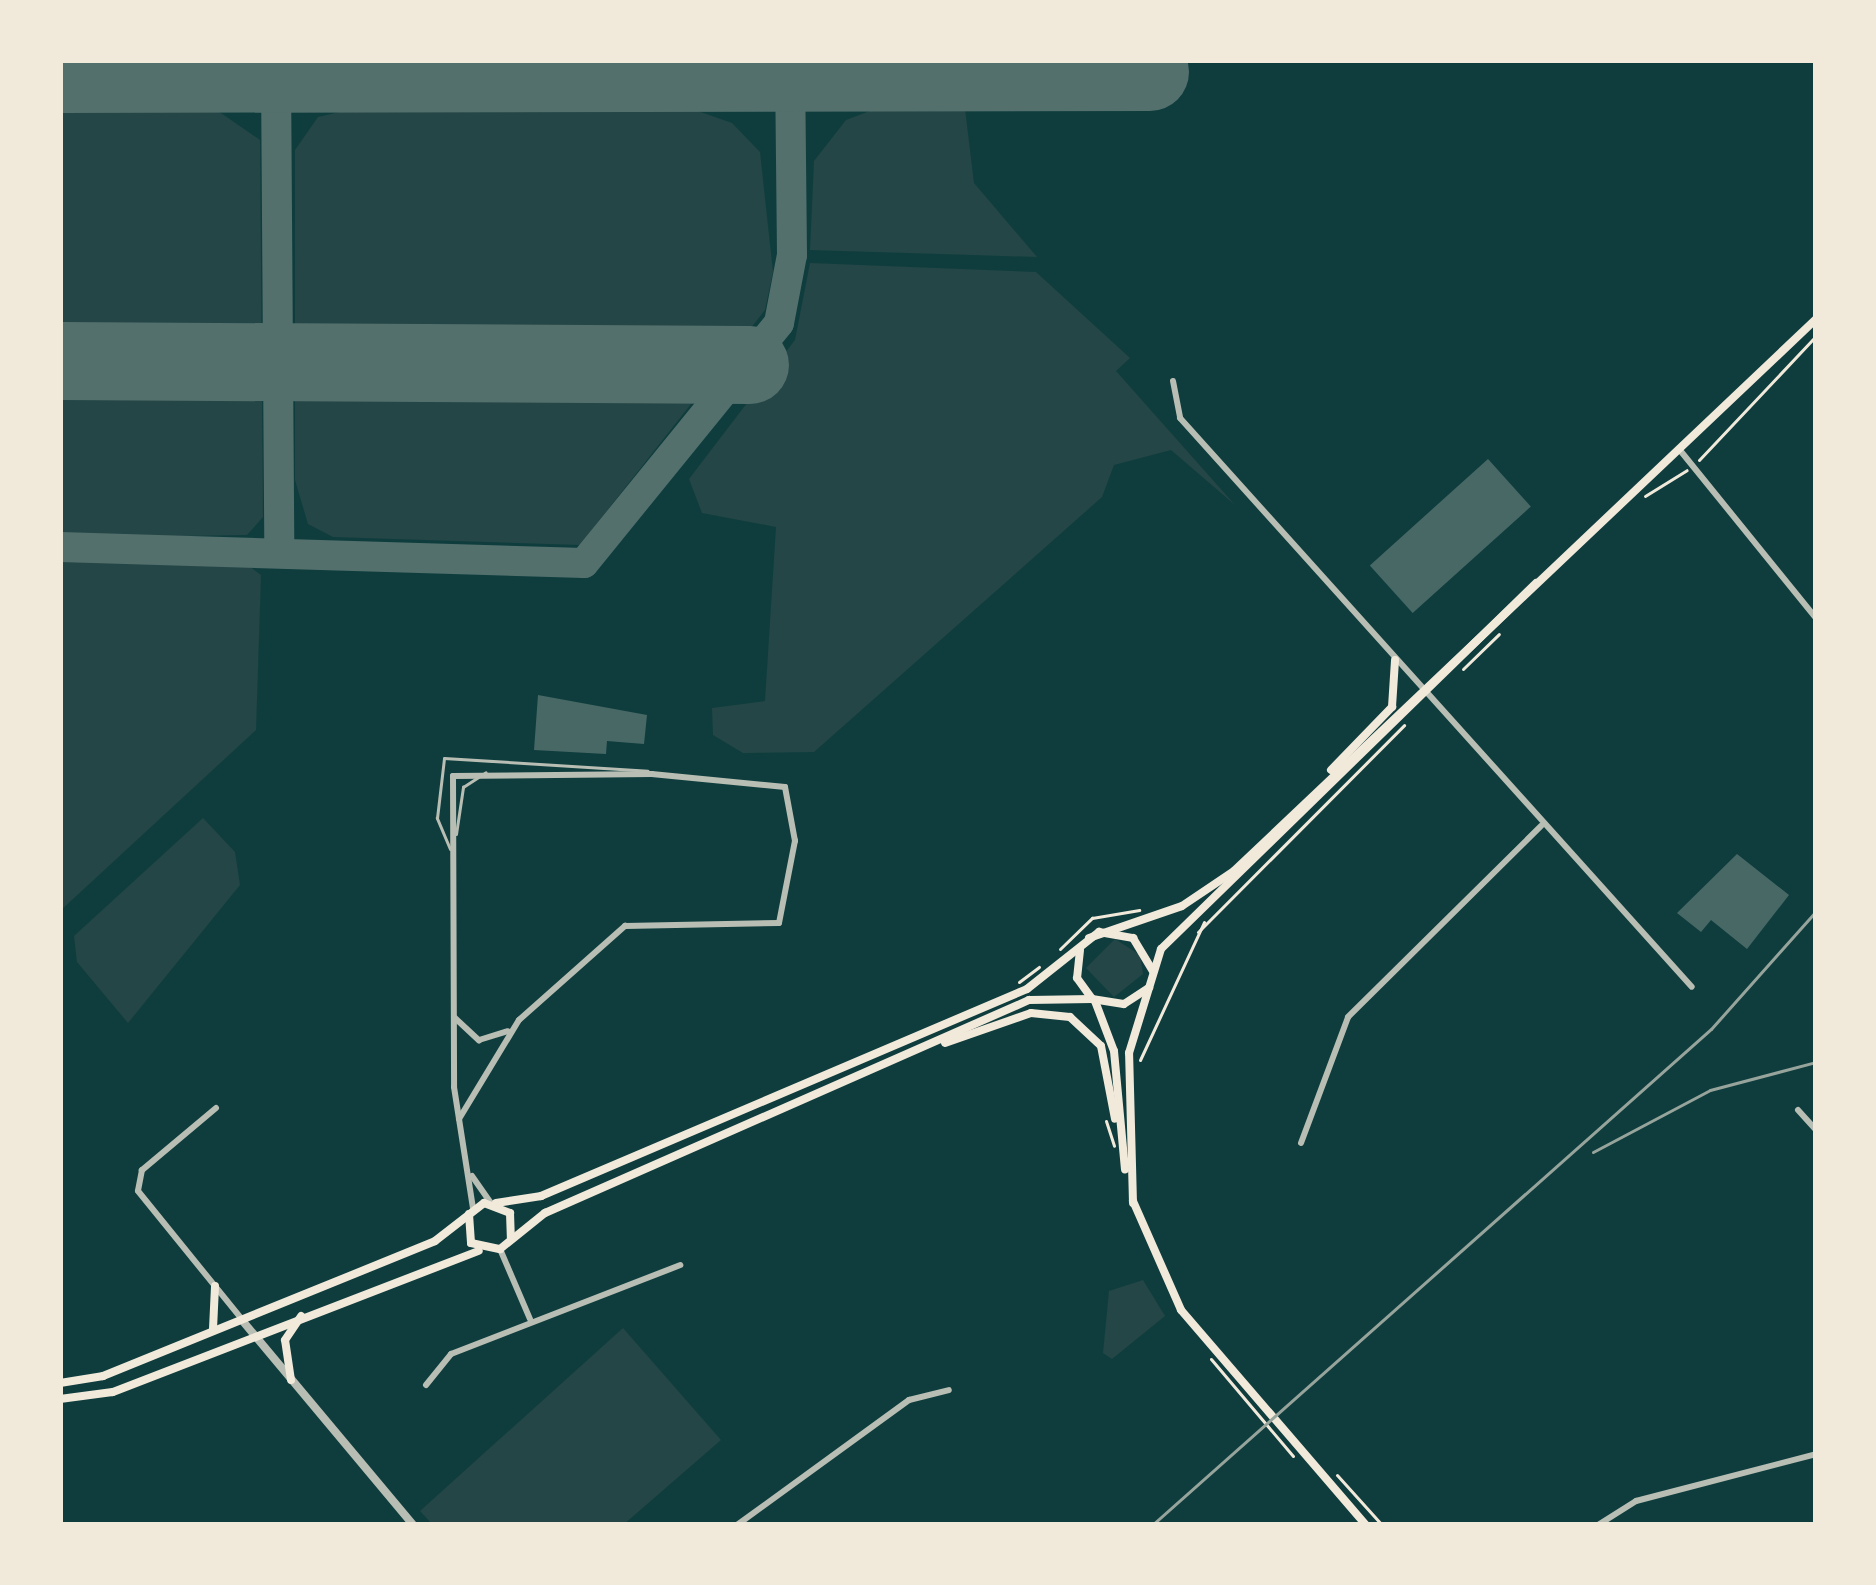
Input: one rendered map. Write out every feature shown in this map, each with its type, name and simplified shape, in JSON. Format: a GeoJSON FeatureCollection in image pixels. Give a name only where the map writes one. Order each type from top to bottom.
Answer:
{"type":"FeatureCollection","features":[{"type":"Feature","properties":{"kind":"main road"},"geometry":{"type":"LineString","coordinates":[[60,1383],[212,1330],[435,1241],[471,1211],[541,1196],[1027,989],[1086,941],[1207,892],[1419,687],[1816,319]]}},
{"type":"Feature","properties":{"kind":"main road"},"geometry":{"type":"LineString","coordinates":[[1133,1203],[1128,1082],[1152,982],[1173,932],[1227,894],[1427,697],[1562,553]]}},
{"type":"Feature","properties":{"kind":"main road"},"geometry":{"type":"LineString","coordinates":[[1312,794],[1392,706],[1395,660]]}},
{"type":"Feature","properties":{"kind":"main road"},"geometry":{"type":"LineString","coordinates":[[1086,941],[1133,938],[1152,982]]}},
{"type":"Feature","properties":{"kind":"main road"},"geometry":{"type":"LineString","coordinates":[[1086,941],[1077,978],[1094,1000],[1114,1051],[1122,1156]]}},
{"type":"Feature","properties":{"kind":"main road"},"geometry":{"type":"LineString","coordinates":[[60,1399],[112,1392],[440,1258],[500,1248],[544,1213],[1041,996],[1124,1004],[1152,982]]}},
{"type":"Feature","properties":{"kind":"main road"},"geometry":{"type":"LineString","coordinates":[[906,1056],[1023,1015],[1070,1017],[1101,1046],[1133,1203],[1181,1310],[1247,1399],[1366,1525]]}},
{"type":"Feature","properties":{"kind":"main road"},"geometry":{"type":"LineString","coordinates":[[493,1203],[513,1220],[500,1248]]}},
{"type":"Feature","properties":{"kind":"main road"},"geometry":{"type":"LineString","coordinates":[[471,1211],[467,1236],[500,1248]]}},
{"type":"Feature","properties":{"kind":"main road"},"geometry":{"type":"LineString","coordinates":[[212,1330],[215,1286]]}},
{"type":"Feature","properties":{"kind":"main road"},"geometry":{"type":"LineString","coordinates":[[291,1380],[285,1340],[302,1314]]}},
{"type":"Feature","properties":{"kind":"street"},"geometry":{"type":"LineString","coordinates":[[1173,381],[1180,418],[1540,826],[1692,987]]}},
{"type":"Feature","properties":{"kind":"street"},"geometry":{"type":"LineString","coordinates":[[1676,446],[1816,618]]}},
{"type":"Feature","properties":{"kind":"street"},"geometry":{"type":"LineString","coordinates":[[454,1016],[485,1040],[519,1020],[625,926],[765,928],[787,913],[796,817],[785,787],[652,774],[486,772],[450,780],[454,1016],[459,1119],[470,1173],[471,1211]]}},
{"type":"Feature","properties":{"kind":"street"},"geometry":{"type":"LineString","coordinates":[[1301,1143],[1348,1017],[1540,826]]}},
{"type":"Feature","properties":{"kind":"street"},"geometry":{"type":"LineString","coordinates":[[459,1119],[519,1020]]}},
{"type":"Feature","properties":{"kind":"street"},"geometry":{"type":"LineString","coordinates":[[216,1108],[138,1181],[252,1335],[412,1525]]}},
{"type":"Feature","properties":{"kind":"street"},"geometry":{"type":"LineString","coordinates":[[1798,1109],[1816,1130]]}},
{"type":"Feature","properties":{"kind":"street"},"geometry":{"type":"LineString","coordinates":[[470,1173],[493,1203]]}},
{"type":"Feature","properties":{"kind":"street"},"geometry":{"type":"LineString","coordinates":[[500,1248],[530,1318]]}},
{"type":"Feature","properties":{"kind":"street"},"geometry":{"type":"LineString","coordinates":[[425,1385],[451,1354],[530,1318],[680,1265]]}},
{"type":"Feature","properties":{"kind":"street"},"geometry":{"type":"LineString","coordinates":[[737,1525],[910,1400],[949,1390]]}},
{"type":"Feature","properties":{"kind":"street"},"geometry":{"type":"LineString","coordinates":[[1598,1525],[1636,1501],[1816,1454]]}},
{"type":"Feature","properties":{"kind":"lane"},"geometry":{"type":"LineString","coordinates":[[450,855],[437,818],[444,758],[652,774]]}},
{"type":"Feature","properties":{"kind":"lane"},"geometry":{"type":"LineString","coordinates":[[450,855],[463,788],[486,772]]}},
{"type":"Feature","properties":{"kind":"path"},"geometry":{"type":"LineString","coordinates":[[1641,499],[1692,465],[1816,336]]}},
{"type":"Feature","properties":{"kind":"path"},"geometry":{"type":"LineString","coordinates":[[1465,668],[1511,622]]}},
{"type":"Feature","properties":{"kind":"path"},"geometry":{"type":"LineString","coordinates":[[1128,1082],[1198,932],[1400,736]]}},
{"type":"Feature","properties":{"kind":"path"},"geometry":{"type":"LineString","coordinates":[[1105,1116],[1108,1137]]}},
{"type":"Feature","properties":{"kind":"path"},"geometry":{"type":"LineString","coordinates":[[1213,1370],[1293,1450]]}},
{"type":"Feature","properties":{"kind":"shaded area"},"geometry":{"type":"Polygon","coordinates":[[[353,109],[692,109],[732,123],[760,152],[773,272],[765,310],[580,545],[333,537],[308,524],[295,480],[295,150],[318,117],[353,109]]]}},
{"type":"Feature","properties":{"kind":"shaded area"},"geometry":{"type":"Polygon","coordinates":[[[875,109],[965,109],[974,183],[1037,257],[810,250],[814,161],[846,120],[875,109]]]}},
{"type":"Feature","properties":{"kind":"shaded area"},"geometry":{"type":"Polygon","coordinates":[[[60,111],[218,111],[260,140],[263,517],[247,535],[60,538],[60,111]]]}},
{"type":"Feature","properties":{"kind":"shaded area"},"geometry":{"type":"Polygon","coordinates":[[[810,263],[1036,272],[1130,358],[1116,371],[1235,505],[1171,450],[1114,465],[1102,497],[814,752],[743,753],[713,735],[712,708],[765,701],[776,527],[702,513],[689,479],[795,340],[810,263]]]}},
{"type":"Feature","properties":{"kind":"shaded area"},"geometry":{"type":"Polygon","coordinates":[[[236,556],[261,575],[256,730],[60,911],[60,557],[236,556]]]}},
{"type":"Feature","properties":{"kind":"shaded area"},"geometry":{"type":"Polygon","coordinates":[[[203,818],[235,852],[240,885],[128,1023],[77,962],[74,936],[203,818]]]}},
{"type":"Feature","properties":{"kind":"shaded area"},"geometry":{"type":"Polygon","coordinates":[[[1115,939],[1140,955],[1143,974],[1114,997],[1086,968],[1115,939]]]}},
{"type":"Feature","properties":{"kind":"shaded area"},"geometry":{"type":"Polygon","coordinates":[[[1143,1280],[1165,1316],[1112,1359],[1103,1353],[1109,1291],[1143,1280]]]}},
{"type":"Feature","properties":{"kind":"shaded area"},"geometry":{"type":"Polygon","coordinates":[[[623,1328],[721,1440],[623,1525],[433,1525],[420,1511],[623,1328]]]}},
{"type":"Feature","properties":{"kind":"building"},"geometry":{"type":"Polygon","coordinates":[[[1488,459],[1531,507],[1413,613],[1370,565],[1488,459]]]}},
{"type":"Feature","properties":{"kind":"building"},"geometry":{"type":"Polygon","coordinates":[[[538,695],[647,715],[644,744],[607,741],[606,754],[534,750],[538,695]]]}},
{"type":"Feature","properties":{"kind":"building"},"geometry":{"type":"Polygon","coordinates":[[[1737,854],[1789,895],[1747,949],[1711,920],[1701,932],[1677,913],[1737,854]]]}},
{"type":"Feature","properties":{"kind":"taxiway"},"geometry":{"type":"LineString","coordinates":[[276,73],[279,546]]}},
{"type":"Feature","properties":{"kind":"taxiway"},"geometry":{"type":"LineString","coordinates":[[60,547],[584,563],[779,323],[792,255],[790,73]]}},
{"type":"Feature","properties":{"kind":"runway"},"geometry":{"type":"LineString","coordinates":[[60,74],[1150,72]]}},
{"type":"Feature","properties":{"kind":"runway"},"geometry":{"type":"LineString","coordinates":[[60,361],[750,365]]}},
{"type":"Feature","properties":{"kind":"railway"},"geometry":{"type":"LineString","coordinates":[[1152,1525],[1711,1029],[1816,911]]}},
{"type":"Feature","properties":{"kind":"railway"},"geometry":{"type":"LineString","coordinates":[[1593,1152],[1710,1090],[1816,1062]]}}]}
